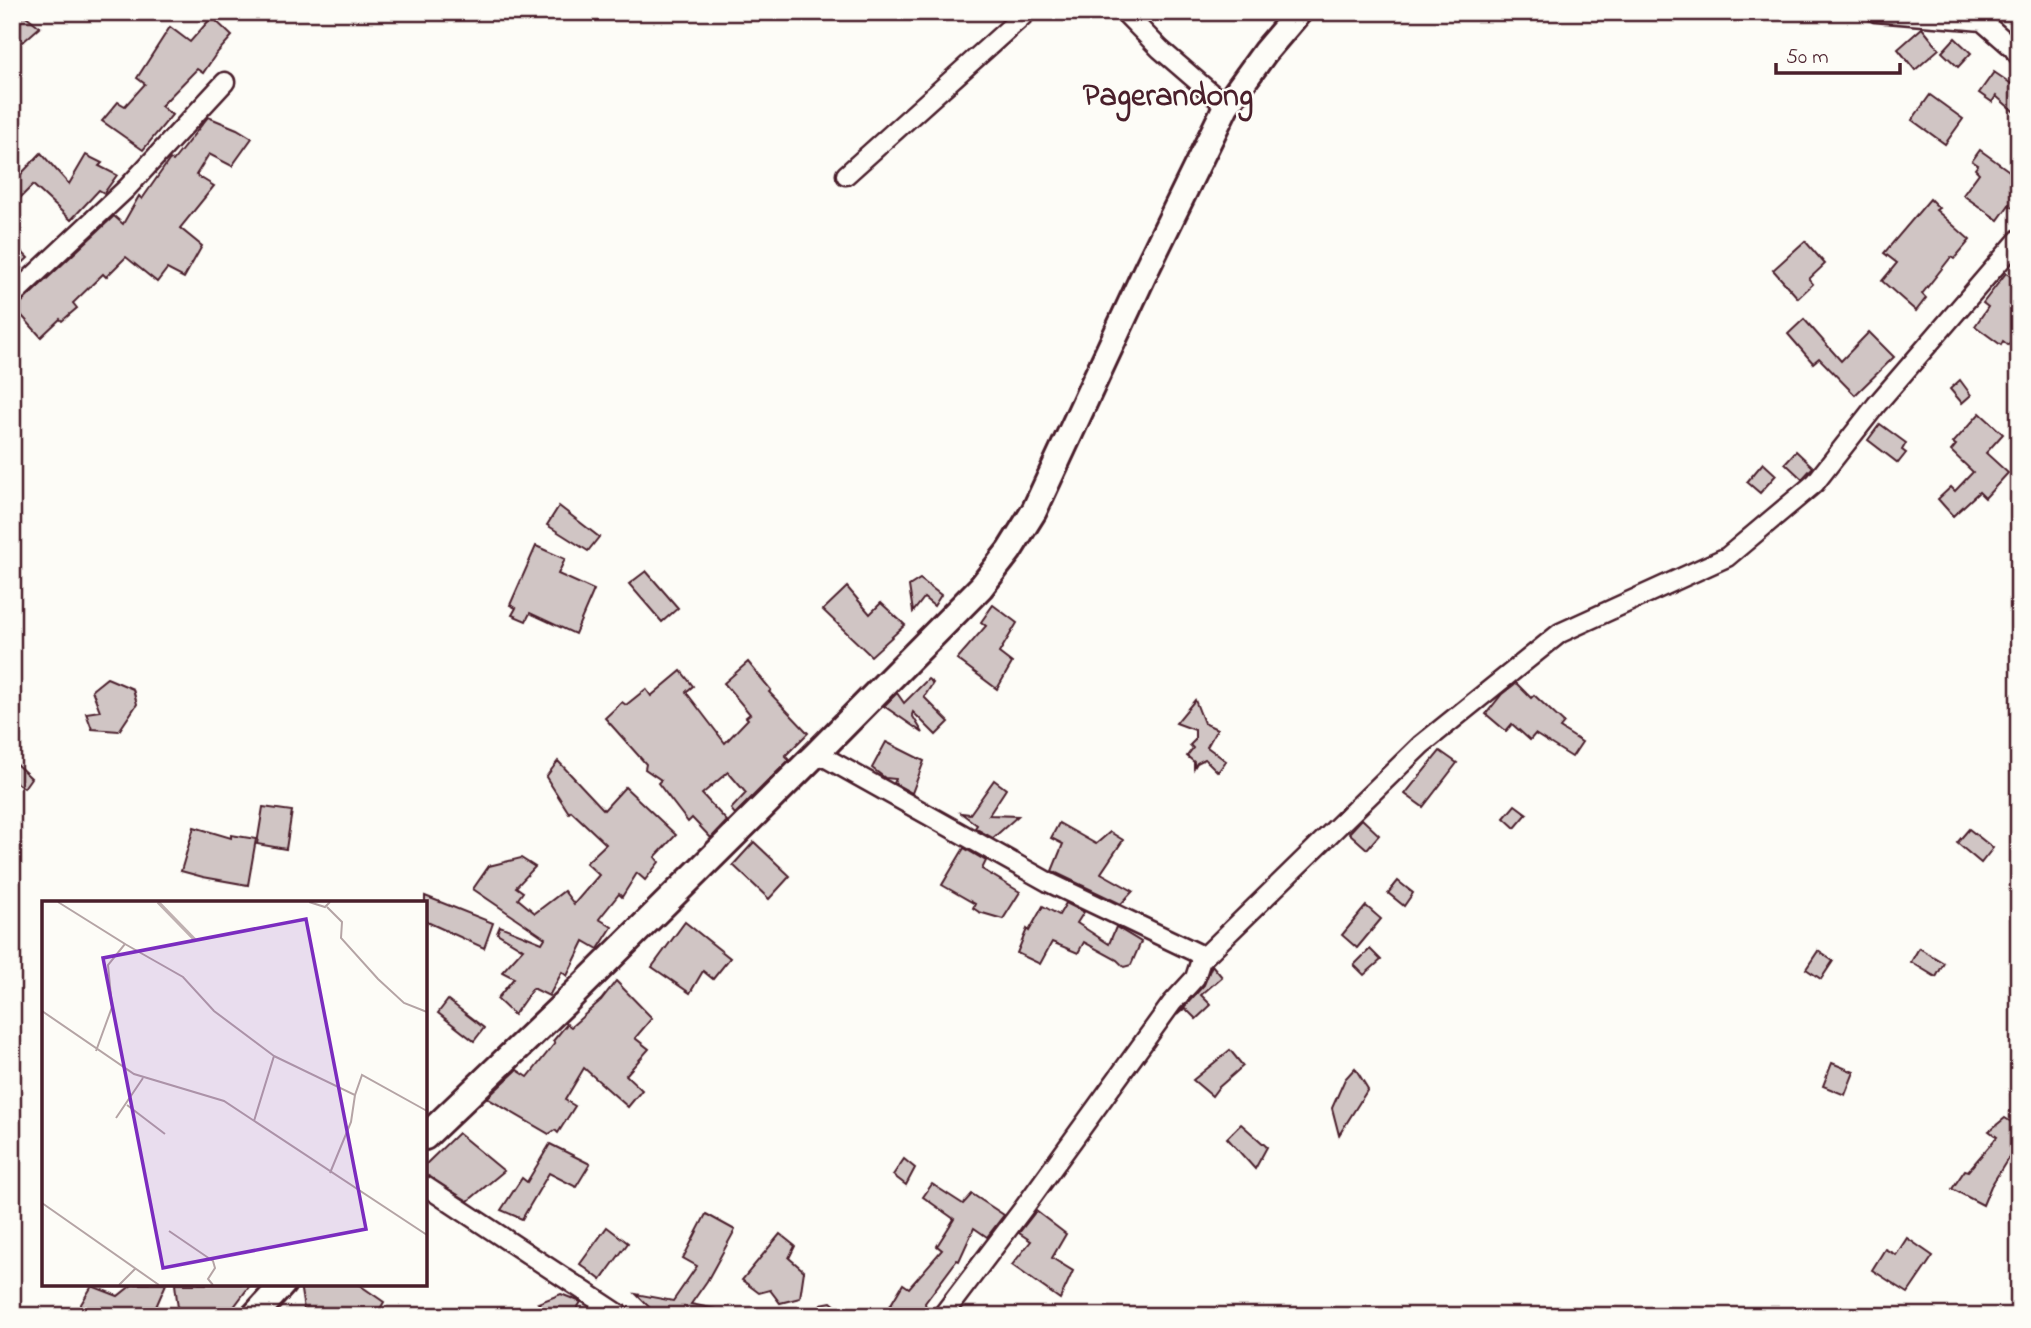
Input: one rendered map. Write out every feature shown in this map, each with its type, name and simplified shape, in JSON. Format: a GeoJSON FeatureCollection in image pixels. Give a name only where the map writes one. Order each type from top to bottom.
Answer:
{"type":"FeatureCollection","features":[{"type":"Feature","properties":{"kind":"street"},"geometry":{"type":"LineString","coordinates":[[846,175],[1027,12]]}},
{"type":"Feature","properties":{"kind":"street"},"geometry":{"type":"LineString","coordinates":[[1124,12],[1160,49],[1226,106]]}},
{"type":"Feature","properties":{"kind":"street"},"geometry":{"type":"LineString","coordinates":[[427,1135],[565,1003],[817,753],[981,587],[1009,551],[1034,511],[1226,106],[1265,52],[1299,12]]}},
{"type":"Feature","properties":{"kind":"street"},"geometry":{"type":"LineString","coordinates":[[1876,12],[1982,22],[2019,56]]}},
{"type":"Feature","properties":{"kind":"street"},"geometry":{"type":"LineString","coordinates":[[12,296],[127,188],[225,82]]}},
{"type":"Feature","properties":{"kind":"street"},"geometry":{"type":"LineString","coordinates":[[942,1316],[1172,1003],[1195,978],[1201,960],[1421,745],[1560,633],[1727,557],[1815,483],[1877,404],[2019,239]]}},
{"type":"Feature","properties":{"kind":"street"},"geometry":{"type":"LineString","coordinates":[[817,753],[1048,882],[1197,953],[1201,960]]}},
{"type":"Feature","properties":{"kind":"street"},"geometry":{"type":"LineString","coordinates":[[427,1186],[622,1316]]}},
{"type":"Feature","properties":{"kind":"street"},"geometry":{"type":"LineString","coordinates":[[254,1316],[281,1286]]}},
{"type":"Feature","properties":{"kind":"building"},"geometry":{"type":"Polygon","coordinates":[[[12,12],[21,12],[40,27],[23,42],[12,33],[12,12]]]}},
{"type":"Feature","properties":{"kind":"building"},"geometry":{"type":"Polygon","coordinates":[[[212,17],[232,36],[203,73],[197,69],[161,106],[172,115],[143,150],[102,121],[118,102],[125,106],[145,84],[137,78],[170,27],[190,42],[212,17]]]}},
{"type":"Feature","properties":{"kind":"building"},"geometry":{"type":"Polygon","coordinates":[[[1922,28],[1939,49],[1915,70],[1898,49],[1922,28]]]}},
{"type":"Feature","properties":{"kind":"building"},"geometry":{"type":"Polygon","coordinates":[[[1955,38],[1971,53],[1958,67],[1942,52],[1955,38]]]}},
{"type":"Feature","properties":{"kind":"building"},"geometry":{"type":"Polygon","coordinates":[[[1994,72],[2019,89],[2019,116],[1996,96],[1992,102],[1979,93],[1994,72]]]}},
{"type":"Feature","properties":{"kind":"building"},"geometry":{"type":"Polygon","coordinates":[[[1930,95],[1963,119],[1945,144],[1912,120],[1930,95]]]}},
{"type":"Feature","properties":{"kind":"building"},"geometry":{"type":"Polygon","coordinates":[[[208,117],[252,138],[232,166],[209,154],[196,175],[214,186],[180,228],[202,246],[184,278],[167,269],[157,282],[126,257],[106,277],[103,274],[73,303],[77,308],[41,337],[14,307],[114,216],[123,224],[139,196],[142,199],[170,159],[173,161],[208,117]]]}},
{"type":"Feature","properties":{"kind":"building"},"geometry":{"type":"Polygon","coordinates":[[[1980,150],[2019,178],[2019,212],[2009,205],[1998,220],[1963,195],[1979,173],[1975,169],[1978,165],[1972,161],[1980,150]]]}},
{"type":"Feature","properties":{"kind":"building"},"geometry":{"type":"Polygon","coordinates":[[[41,153],[69,184],[86,155],[102,163],[99,166],[117,175],[104,193],[99,190],[71,220],[33,185],[12,206],[12,166],[21,174],[41,153]]]}},
{"type":"Feature","properties":{"kind":"building"},"geometry":{"type":"Polygon","coordinates":[[[1930,199],[1939,208],[1936,210],[1970,240],[1954,259],[1951,257],[1922,294],[1926,298],[1916,311],[1882,281],[1897,263],[1884,253],[1930,199]]]}},
{"type":"Feature","properties":{"kind":"building"},"geometry":{"type":"Polygon","coordinates":[[[1805,241],[1825,264],[1809,279],[1813,284],[1798,298],[1773,270],[1805,241]]]}},
{"type":"Feature","properties":{"kind":"building"},"geometry":{"type":"Polygon","coordinates":[[[12,242],[28,258],[12,273],[12,242]]]}},
{"type":"Feature","properties":{"kind":"building"},"geometry":{"type":"Polygon","coordinates":[[[2006,273],[2019,282],[2019,330],[2008,345],[2003,341],[2001,345],[1975,326],[1988,307],[1983,303],[2006,273]]]}},
{"type":"Feature","properties":{"kind":"building"},"geometry":{"type":"Polygon","coordinates":[[[1804,319],[1841,361],[1869,332],[1894,357],[1855,395],[1819,358],[1813,363],[1788,334],[1804,319]]]}},
{"type":"Feature","properties":{"kind":"building"},"geometry":{"type":"Polygon","coordinates":[[[1960,380],[1971,395],[1962,403],[1950,389],[1960,380]]]}},
{"type":"Feature","properties":{"kind":"building"},"geometry":{"type":"Polygon","coordinates":[[[1980,413],[2003,434],[1986,453],[2008,473],[1985,498],[1979,492],[1953,516],[1938,499],[1951,487],[1955,491],[1973,472],[1951,451],[1956,445],[1953,443],[1980,413]]]}},
{"type":"Feature","properties":{"kind":"building"},"geometry":{"type":"Polygon","coordinates":[[[1880,424],[1906,443],[1902,450],[1906,453],[1898,463],[1868,440],[1880,424]]]}},
{"type":"Feature","properties":{"kind":"building"},"geometry":{"type":"Polygon","coordinates":[[[1796,451],[1813,467],[1802,479],[1785,463],[1796,451]]]}},
{"type":"Feature","properties":{"kind":"building"},"geometry":{"type":"Polygon","coordinates":[[[1763,463],[1776,475],[1760,493],[1747,482],[1763,463]]]}},
{"type":"Feature","properties":{"kind":"building"},"geometry":{"type":"Polygon","coordinates":[[[559,506],[599,537],[588,551],[547,525],[559,506]]]}},
{"type":"Feature","properties":{"kind":"building"},"geometry":{"type":"Polygon","coordinates":[[[536,546],[565,559],[558,574],[594,590],[575,634],[530,613],[526,621],[512,615],[516,608],[510,605],[536,546]]]}},
{"type":"Feature","properties":{"kind":"building"},"geometry":{"type":"Polygon","coordinates":[[[646,571],[678,608],[662,622],[629,584],[646,571]]]}},
{"type":"Feature","properties":{"kind":"building"},"geometry":{"type":"Polygon","coordinates":[[[920,579],[941,595],[934,606],[924,598],[913,612],[909,586],[920,579]]]}},
{"type":"Feature","properties":{"kind":"building"},"geometry":{"type":"Polygon","coordinates":[[[847,587],[870,614],[881,603],[905,625],[871,656],[823,610],[847,587]]]}},
{"type":"Feature","properties":{"kind":"building"},"geometry":{"type":"Polygon","coordinates":[[[993,605],[1017,623],[999,653],[1012,663],[997,689],[957,659],[986,626],[981,622],[993,605]]]}},
{"type":"Feature","properties":{"kind":"building"},"geometry":{"type":"Polygon","coordinates":[[[748,662],[771,690],[769,692],[808,733],[785,756],[789,760],[735,814],[731,809],[746,793],[728,772],[702,794],[727,821],[711,838],[692,818],[688,822],[658,783],[661,780],[645,769],[646,764],[605,718],[622,702],[626,705],[646,689],[651,696],[681,671],[693,686],[686,692],[725,743],[750,714],[724,683],[748,662]]]}},
{"type":"Feature","properties":{"kind":"building"},"geometry":{"type":"Polygon","coordinates":[[[107,678],[133,689],[137,704],[119,731],[92,729],[86,713],[100,711],[92,690],[107,678]]]}},
{"type":"Feature","properties":{"kind":"building"},"geometry":{"type":"Polygon","coordinates":[[[928,679],[933,683],[924,697],[949,722],[936,735],[913,712],[912,715],[923,733],[884,706],[897,693],[904,703],[928,679]]]}},
{"type":"Feature","properties":{"kind":"building"},"geometry":{"type":"Polygon","coordinates":[[[1516,683],[1531,698],[1534,695],[1564,723],[1560,728],[1582,742],[1572,757],[1535,734],[1530,740],[1512,724],[1506,731],[1486,714],[1502,694],[1516,683]]]}},
{"type":"Feature","properties":{"kind":"building"},"geometry":{"type":"Polygon","coordinates":[[[1195,700],[1204,723],[1217,729],[1207,747],[1226,761],[1218,772],[1205,759],[1194,768],[1194,762],[1187,756],[1193,748],[1190,745],[1195,740],[1195,730],[1176,723],[1195,700]]]}},
{"type":"Feature","properties":{"kind":"building"},"geometry":{"type":"Polygon","coordinates":[[[886,742],[924,761],[912,793],[894,783],[896,779],[885,778],[872,768],[886,742]]]}},
{"type":"Feature","properties":{"kind":"building"},"geometry":{"type":"Polygon","coordinates":[[[1440,751],[1457,763],[1423,807],[1405,794],[1440,751]]]}},
{"type":"Feature","properties":{"kind":"building"},"geometry":{"type":"Polygon","coordinates":[[[12,760],[31,778],[24,788],[12,780],[12,760]]]}},
{"type":"Feature","properties":{"kind":"building"},"geometry":{"type":"Polygon","coordinates":[[[558,761],[604,810],[625,787],[676,835],[655,857],[659,862],[645,880],[637,873],[622,897],[619,894],[599,919],[612,927],[598,949],[584,941],[567,976],[562,972],[549,996],[533,988],[514,1015],[497,999],[514,978],[502,972],[523,949],[497,933],[500,926],[542,943],[545,938],[473,889],[489,866],[521,858],[535,867],[516,887],[523,892],[518,899],[535,913],[564,891],[574,904],[599,875],[586,863],[606,844],[571,811],[569,813],[546,777],[558,761]]]}},
{"type":"Feature","properties":{"kind":"building"},"geometry":{"type":"Polygon","coordinates":[[[994,780],[1006,789],[989,815],[1018,816],[993,838],[975,828],[977,825],[961,813],[970,814],[994,780]]]}},
{"type":"Feature","properties":{"kind":"building"},"geometry":{"type":"Polygon","coordinates":[[[1515,805],[1527,814],[1515,828],[1504,818],[1515,805]]]}},
{"type":"Feature","properties":{"kind":"building"},"geometry":{"type":"Polygon","coordinates":[[[263,807],[292,811],[286,849],[257,844],[263,807]]]}},
{"type":"Feature","properties":{"kind":"building"},"geometry":{"type":"Polygon","coordinates":[[[1362,819],[1379,835],[1367,849],[1349,833],[1362,819]]]}},
{"type":"Feature","properties":{"kind":"building"},"geometry":{"type":"Polygon","coordinates":[[[1059,823],[1096,844],[1110,832],[1123,840],[1101,873],[1133,891],[1121,904],[1052,871],[1063,844],[1051,838],[1059,823]]]}},
{"type":"Feature","properties":{"kind":"building"},"geometry":{"type":"Polygon","coordinates":[[[194,827],[231,838],[231,835],[256,839],[248,885],[181,871],[194,827]]]}},
{"type":"Feature","properties":{"kind":"building"},"geometry":{"type":"Polygon","coordinates":[[[1969,829],[1993,848],[1981,863],[1957,843],[1969,829]]]}},
{"type":"Feature","properties":{"kind":"building"},"geometry":{"type":"Polygon","coordinates":[[[754,842],[790,876],[769,899],[733,865],[754,842]]]}},
{"type":"Feature","properties":{"kind":"building"},"geometry":{"type":"Polygon","coordinates":[[[964,848],[986,861],[982,869],[1020,892],[1003,919],[979,912],[973,908],[975,904],[942,885],[964,848]]]}},
{"type":"Feature","properties":{"kind":"building"},"geometry":{"type":"Polygon","coordinates":[[[1398,881],[1413,893],[1404,906],[1388,893],[1398,881]]]}},
{"type":"Feature","properties":{"kind":"building"},"geometry":{"type":"Polygon","coordinates":[[[425,896],[493,923],[484,948],[427,922],[425,896]]]}},
{"type":"Feature","properties":{"kind":"building"},"geometry":{"type":"Polygon","coordinates":[[[1066,903],[1084,912],[1077,923],[1109,944],[1116,927],[1141,942],[1131,965],[1124,967],[1117,960],[1084,942],[1078,953],[1052,942],[1040,964],[1017,953],[1027,929],[1029,931],[1043,906],[1059,915],[1066,903]]]}},
{"type":"Feature","properties":{"kind":"building"},"geometry":{"type":"Polygon","coordinates":[[[1366,906],[1381,919],[1357,948],[1342,935],[1366,906]]]}},
{"type":"Feature","properties":{"kind":"building"},"geometry":{"type":"Polygon","coordinates":[[[685,922],[730,958],[713,979],[703,971],[690,993],[652,967],[685,922]]]}},
{"type":"Feature","properties":{"kind":"building"},"geometry":{"type":"Polygon","coordinates":[[[1919,948],[1944,963],[1936,977],[1911,962],[1919,948]]]}},
{"type":"Feature","properties":{"kind":"building"},"geometry":{"type":"Polygon","coordinates":[[[1370,949],[1381,960],[1364,975],[1354,965],[1370,949]]]}},
{"type":"Feature","properties":{"kind":"building"},"geometry":{"type":"Polygon","coordinates":[[[1818,951],[1833,961],[1821,979],[1806,969],[1818,951]]]}},
{"type":"Feature","properties":{"kind":"building"},"geometry":{"type":"Polygon","coordinates":[[[1212,965],[1222,977],[1201,995],[1211,1005],[1196,1019],[1185,1008],[1177,1015],[1204,985],[1212,965]]]}},
{"type":"Feature","properties":{"kind":"building"},"geometry":{"type":"Polygon","coordinates":[[[616,981],[652,1018],[635,1038],[649,1049],[626,1075],[642,1090],[628,1107],[584,1068],[565,1100],[575,1106],[558,1133],[555,1130],[549,1134],[487,1098],[517,1070],[528,1077],[567,1024],[571,1027],[601,1000],[616,981]]]}},
{"type":"Feature","properties":{"kind":"building"},"geometry":{"type":"Polygon","coordinates":[[[448,1000],[484,1028],[474,1041],[438,1013],[448,1000]]]}},
{"type":"Feature","properties":{"kind":"building"},"geometry":{"type":"Polygon","coordinates":[[[1230,1050],[1243,1066],[1212,1096],[1193,1080],[1230,1050]]]}},
{"type":"Feature","properties":{"kind":"building"},"geometry":{"type":"Polygon","coordinates":[[[1832,1063],[1854,1072],[1845,1095],[1823,1086],[1832,1063]]]}},
{"type":"Feature","properties":{"kind":"building"},"geometry":{"type":"Polygon","coordinates":[[[1355,1068],[1368,1089],[1339,1135],[1332,1108],[1345,1079],[1355,1068]]]}},
{"type":"Feature","properties":{"kind":"building"},"geometry":{"type":"Polygon","coordinates":[[[2005,1118],[2019,1127],[2019,1141],[1991,1186],[1983,1205],[1952,1189],[1965,1170],[1968,1171],[1997,1137],[1989,1131],[2005,1118]]]}},
{"type":"Feature","properties":{"kind":"building"},"geometry":{"type":"Polygon","coordinates":[[[1241,1124],[1267,1147],[1255,1169],[1227,1138],[1241,1124]]]}},
{"type":"Feature","properties":{"kind":"building"},"geometry":{"type":"Polygon","coordinates":[[[458,1133],[504,1171],[468,1201],[427,1176],[427,1163],[458,1133]]]}},
{"type":"Feature","properties":{"kind":"building"},"geometry":{"type":"Polygon","coordinates":[[[550,1144],[590,1164],[576,1187],[549,1173],[522,1219],[501,1210],[522,1178],[527,1182],[550,1144]]]}},
{"type":"Feature","properties":{"kind":"building"},"geometry":{"type":"Polygon","coordinates":[[[904,1159],[915,1168],[906,1185],[893,1175],[904,1159]]]}},
{"type":"Feature","properties":{"kind":"building"},"geometry":{"type":"Polygon","coordinates":[[[932,1184],[963,1204],[972,1194],[1004,1215],[987,1237],[974,1228],[959,1261],[957,1260],[925,1303],[926,1308],[913,1316],[884,1316],[903,1284],[909,1288],[942,1250],[937,1246],[954,1219],[923,1197],[932,1184]]]}},
{"type":"Feature","properties":{"kind":"building"},"geometry":{"type":"Polygon","coordinates":[[[1036,1211],[1066,1234],[1052,1258],[1073,1271],[1060,1299],[1012,1265],[1031,1241],[1019,1233],[1036,1211]]]}},
{"type":"Feature","properties":{"kind":"building"},"geometry":{"type":"Polygon","coordinates":[[[706,1214],[735,1230],[691,1304],[716,1309],[716,1316],[658,1316],[636,1294],[673,1301],[697,1266],[683,1258],[706,1214]]]}},
{"type":"Feature","properties":{"kind":"building"},"geometry":{"type":"Polygon","coordinates":[[[607,1227],[628,1243],[601,1280],[580,1264],[607,1227]]]}},
{"type":"Feature","properties":{"kind":"building"},"geometry":{"type":"Polygon","coordinates":[[[780,1234],[795,1246],[789,1258],[804,1271],[800,1298],[780,1303],[770,1290],[759,1293],[742,1280],[780,1234]]]}},
{"type":"Feature","properties":{"kind":"building"},"geometry":{"type":"Polygon","coordinates":[[[1907,1238],[1933,1256],[1908,1293],[1872,1270],[1885,1249],[1896,1255],[1907,1238]]]}},
{"type":"Feature","properties":{"kind":"building"},"geometry":{"type":"Polygon","coordinates":[[[92,1286],[118,1296],[130,1286],[165,1286],[152,1316],[85,1316],[78,1309],[92,1286]]]}},
{"type":"Feature","properties":{"kind":"building"},"geometry":{"type":"Polygon","coordinates":[[[175,1286],[250,1286],[227,1316],[179,1316],[175,1286]]]}},
{"type":"Feature","properties":{"kind":"building"},"geometry":{"type":"Polygon","coordinates":[[[300,1286],[361,1286],[384,1302],[376,1316],[305,1316],[300,1286]]]}},
{"type":"Feature","properties":{"kind":"building"},"geometry":{"type":"Polygon","coordinates":[[[561,1294],[581,1302],[572,1316],[554,1316],[538,1303],[561,1294]]]}},
{"type":"Feature","properties":{"kind":"building"},"geometry":{"type":"Polygon","coordinates":[[[831,1302],[848,1316],[816,1316],[821,1304],[831,1302]]]}},
{"type":"Feature","properties":{"kind":"district","name":"Pagerandong"},"geometry":{"type":"Point","coordinates":[1168,97]}}]}
